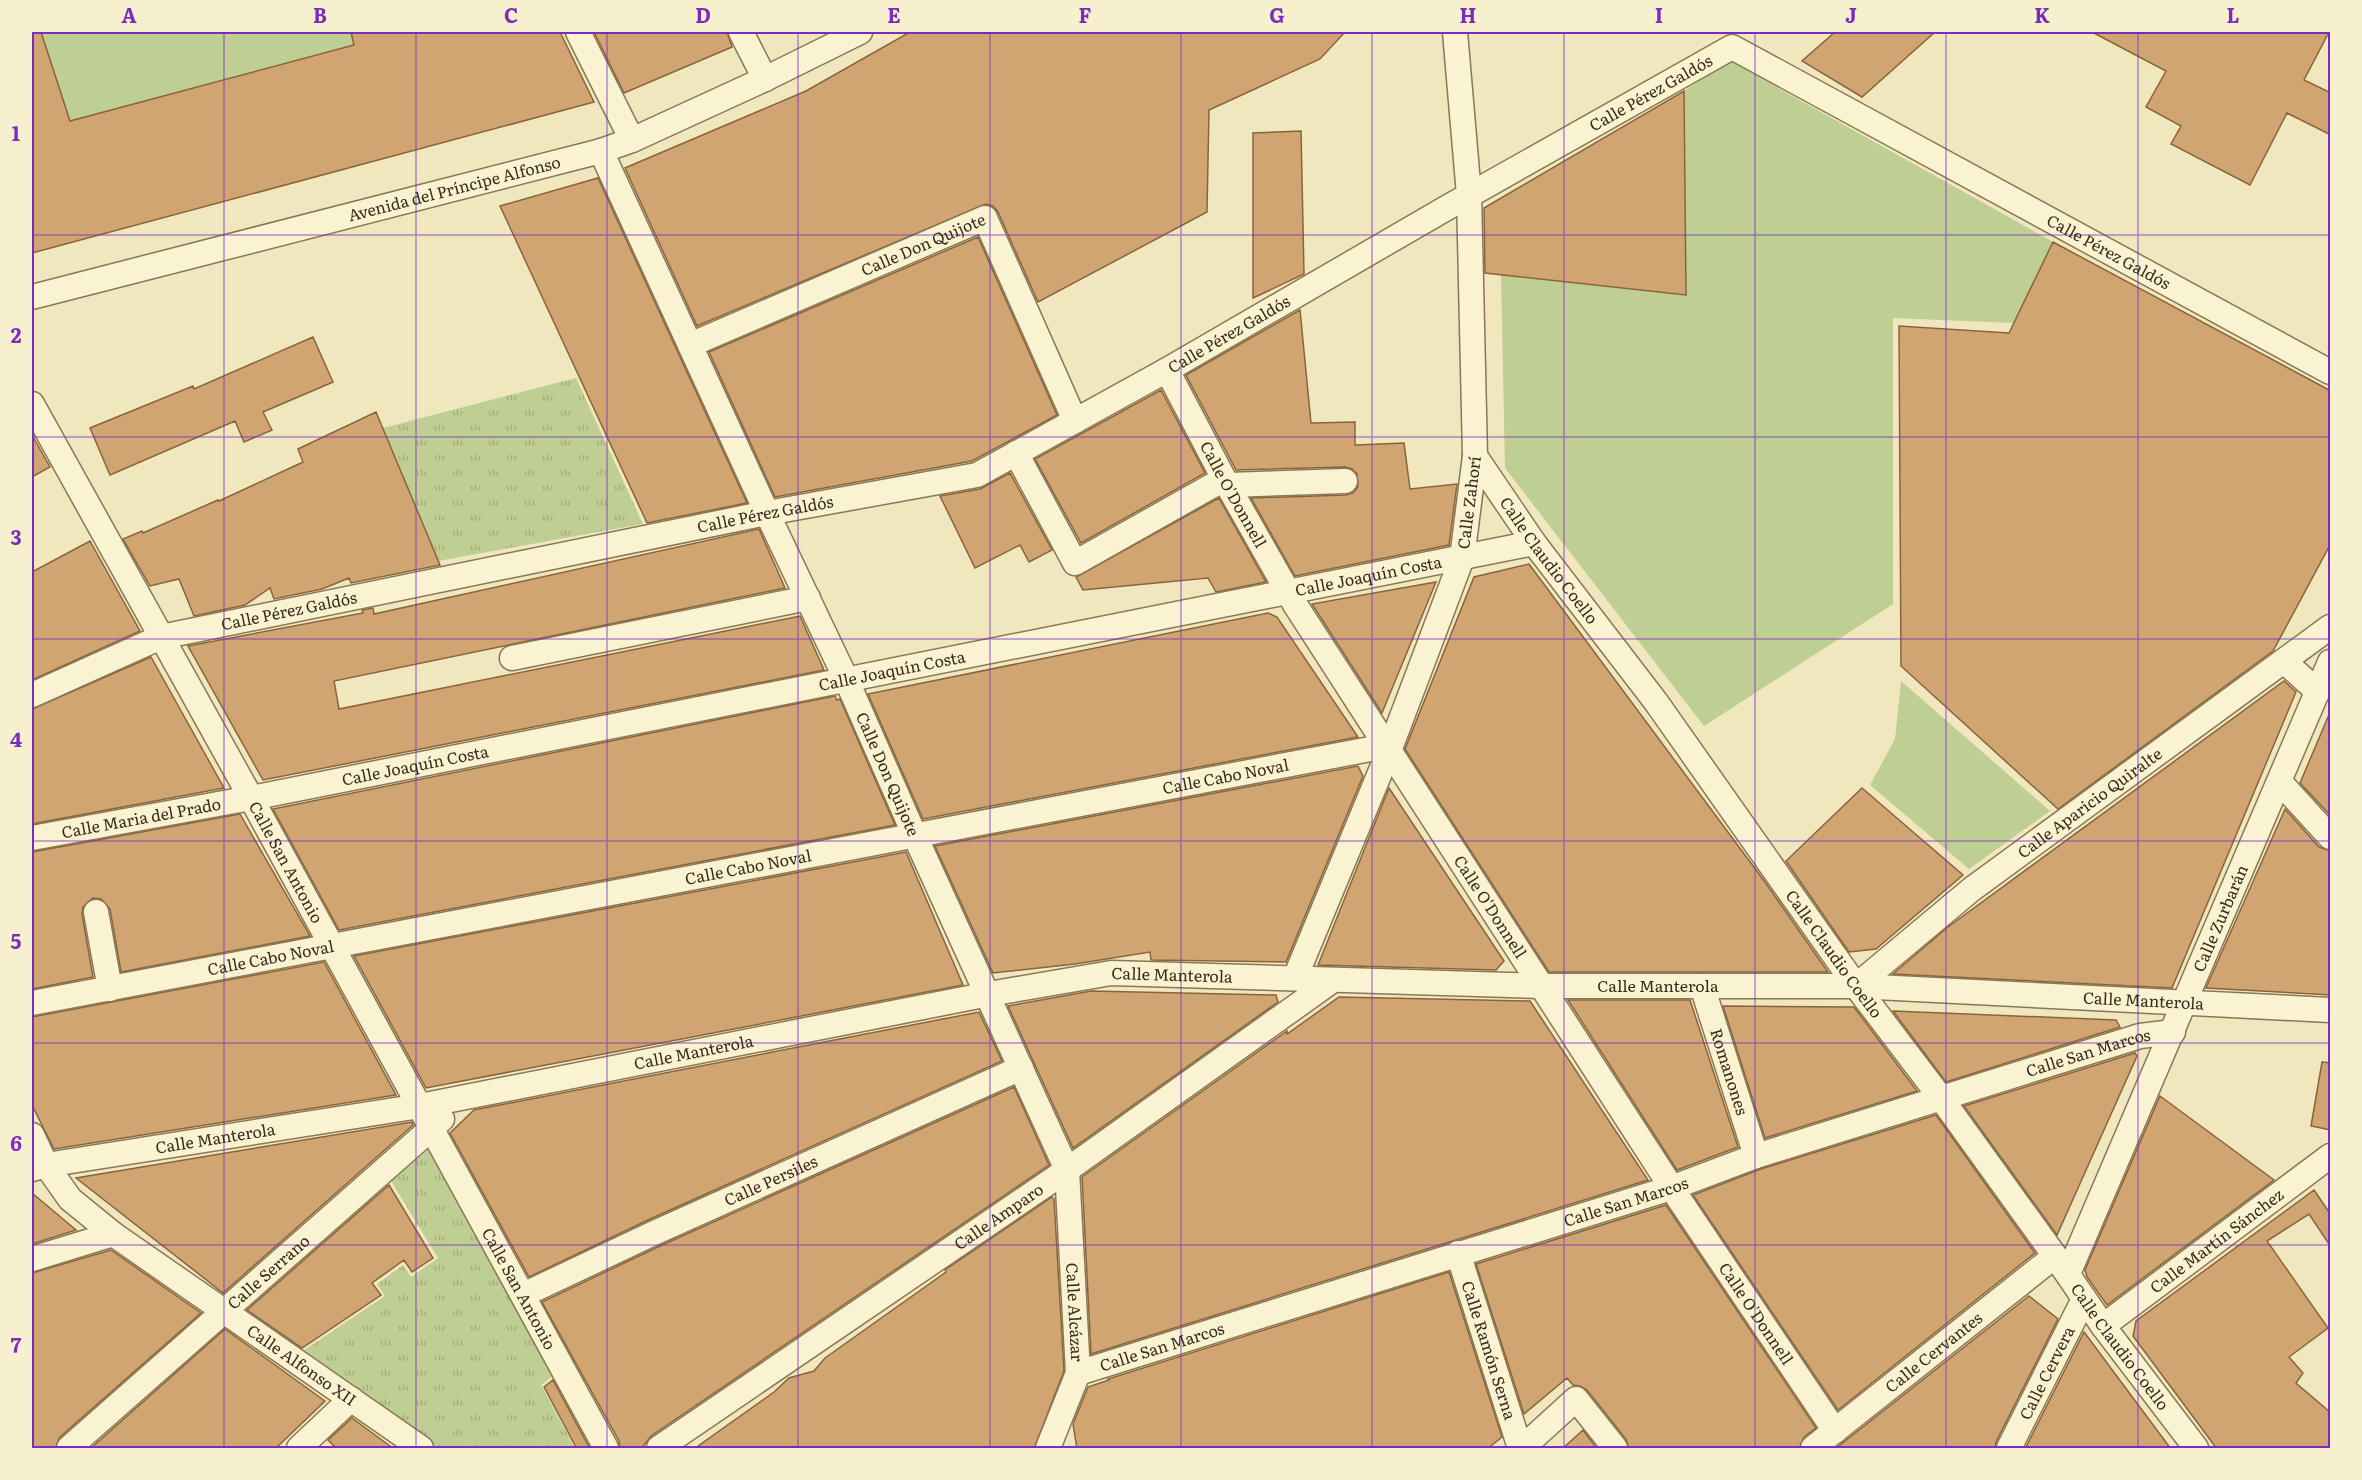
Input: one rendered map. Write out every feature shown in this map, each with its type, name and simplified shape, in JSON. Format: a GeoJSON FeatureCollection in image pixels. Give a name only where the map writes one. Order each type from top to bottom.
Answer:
{"type":"FeatureCollection","features":[{"type":"Feature","properties":{"kind":"street"},"geometry":{"type":"LineString","coordinates":[[578,32],[632,140]]}},
{"type":"Feature","properties":{"kind":"street"},"geometry":{"type":"LineString","coordinates":[[741,32],[765,79]]}},
{"type":"Feature","properties":{"kind":"street","name":"Avenida del Príncipe Alfonso"},"geometry":{"type":"LineString","coordinates":[[32,297],[601,150],[632,140],[765,79],[860,32]]}},
{"type":"Feature","properties":{"kind":"street","name":"Calle Zahorí"},"geometry":{"type":"LineString","coordinates":[[1295,978],[1462,558],[1475,456],[1469,195],[1455,32]]}},
{"type":"Feature","properties":{"kind":"street","name":"Calle Pérez Galdós"},"geometry":{"type":"LineString","coordinates":[[32,695],[161,637],[767,513],[977,475],[1167,370],[1469,195],[1732,47],[2331,372]]}},
{"type":"Feature","properties":{"kind":"street","name":"Calle Don Quijote"},"geometry":{"type":"LineString","coordinates":[[601,150],[767,513],[847,681],[1067,1170]]}},
{"type":"Feature","properties":{"kind":"street","name":"Calle Don Quijote"},"geometry":{"type":"LineString","coordinates":[[690,345],[985,218],[1075,421]]}},
{"type":"Feature","properties":{"kind":"street","name":"Calle O'Donnell"},"geometry":{"type":"LineString","coordinates":[[1167,370],[1288,592],[1671,1188],[1835,1431]]}},
{"type":"Feature","properties":{"kind":"street","name":"Calle San Antonio"},"geometry":{"type":"LineString","coordinates":[[32,404],[333,947],[606,1449]]}},
{"type":"Feature","properties":{"kind":"street"},"geometry":{"type":"LineString","coordinates":[[1016,453],[1075,563],[1226,482],[1345,481]]}},
{"type":"Feature","properties":{"kind":"street","name":"Calle Claudio Coello"},"geometry":{"type":"LineString","coordinates":[[1475,456],[1534,543],[1656,702],[1856,986],[1941,1098],[2062,1265],[2103,1326],[2196,1449]]}},
{"type":"Feature","properties":{"kind":"street","name":"Calle Joaquín Costa"},"geometry":{"type":"LineString","coordinates":[[251,798],[1534,543]]}},
{"type":"Feature","properties":{"kind":"street"},"geometry":{"type":"LineString","coordinates":[[512,658],[808,598]]}},
{"type":"Feature","properties":{"kind":"street","name":"Calle Aparicio Quiralte"},"geometry":{"type":"LineString","coordinates":[[1856,986],[1972,890],[2331,627]]}},
{"type":"Feature","properties":{"kind":"street"},"geometry":{"type":"LineString","coordinates":[[2284,661],[2318,692]]}},
{"type":"Feature","properties":{"kind":"street","name":"Calle Zurbarán"},"geometry":{"type":"LineString","coordinates":[[2062,1265],[2174,1032],[2331,662]]}},
{"type":"Feature","properties":{"kind":"street","name":"Calle Cabo Noval"},"geometry":{"type":"LineString","coordinates":[[32,1003],[1387,748]]}},
{"type":"Feature","properties":{"kind":"street"},"geometry":{"type":"LineString","coordinates":[[2280,782],[2331,837]]}},
{"type":"Feature","properties":{"kind":"street","name":"Calle Maria del Prado"},"geometry":{"type":"LineString","coordinates":[[32,838],[251,798]]}},
{"type":"Feature","properties":{"kind":"street"},"geometry":{"type":"LineString","coordinates":[[96,912],[110,989]]}},
{"type":"Feature","properties":{"kind":"street","name":"Calle Manterola"},"geometry":{"type":"LineString","coordinates":[[39,1167],[420,1106],[988,994],[1111,973],[1542,986],[1856,986],[2184,1005],[2331,1010]]}},
{"type":"Feature","properties":{"kind":"street","name":"Calle Amparo"},"geometry":{"type":"LineString","coordinates":[[659,1449],[1067,1170],[1333,980]]}},
{"type":"Feature","properties":{"kind":"street","name":"Romanones"},"geometry":{"type":"LineString","coordinates":[[1702,986],[1756,1156]]}},
{"type":"Feature","properties":{"kind":"street","name":"Calle San Marcos"},"geometry":{"type":"LineString","coordinates":[[1078,1373],[1671,1188],[1756,1156],[2140,1036],[2174,1032]]}},
{"type":"Feature","properties":{"kind":"street","name":"Calle Persiles"},"geometry":{"type":"LineString","coordinates":[[523,1295],[654,1233],[1021,1068]]}},
{"type":"Feature","properties":{"kind":"street","name":"Calle Serrano"},"geometry":{"type":"LineString","coordinates":[[69,1449],[467,1097]]}},
{"type":"Feature","properties":{"kind":"street","name":"Calle Alfonso XII"},"geometry":{"type":"LineString","coordinates":[[32,1135],[39,1167],[70,1199],[113,1234],[421,1449]]}},
{"type":"Feature","properties":{"kind":"street","name":"Calle Martín Sánchez"},"geometry":{"type":"LineString","coordinates":[[2103,1326],[2331,1156]]}},
{"type":"Feature","properties":{"kind":"street","name":"Calle Alcázar"},"geometry":{"type":"LineString","coordinates":[[1057,1443],[1078,1373],[1067,1170]]}},
{"type":"Feature","properties":{"kind":"street"},"geometry":{"type":"LineString","coordinates":[[32,1259],[113,1234]]}},
{"type":"Feature","properties":{"kind":"street","name":"Calle Ramón Serna"},"geometry":{"type":"LineString","coordinates":[[1458,1253],[1521,1449],[1576,1400],[1615,1449]]}},
{"type":"Feature","properties":{"kind":"street","name":"Calle Cervantes"},"geometry":{"type":"LineString","coordinates":[[1813,1449],[2062,1265]]}},
{"type":"Feature","properties":{"kind":"street","name":"Calle Cervera"},"geometry":{"type":"LineString","coordinates":[[2009,1449],[2084,1299]]}},
{"type":"Feature","properties":{"kind":"street"},"geometry":{"type":"LineString","coordinates":[[310,1445],[351,1399]]}},
{"type":"Feature","properties":{"kind":"green space"},"geometry":{"type":"Polygon","coordinates":[[[41,32],[351,32],[354,45],[70,121],[41,32]]]}},
{"type":"Feature","properties":{"kind":"green space"},"geometry":{"type":"Polygon","coordinates":[[[1730,61],[2053,242],[2014,323],[1893,318],[1893,604],[1704,726],[1505,468],[1501,275],[1686,295],[1684,91],[1730,61]]]}},
{"type":"Feature","properties":{"kind":"green space"},"geometry":{"type":"Polygon","coordinates":[[[576,378],[643,524],[438,561],[383,428],[576,378]]]}},
{"type":"Feature","properties":{"kind":"green space"},"geometry":{"type":"Polygon","coordinates":[[[1901,681],[2050,811],[1969,869],[1870,785],[1895,739],[1901,681]]]}},
{"type":"Feature","properties":{"kind":"green space"},"geometry":{"type":"Polygon","coordinates":[[[428,1150],[553,1376],[541,1385],[575,1448],[431,1448],[300,1353],[385,1296],[377,1284],[403,1265],[411,1277],[438,1258],[391,1181],[428,1150]]]}},
{"type":"Feature","properties":{"kind":"building"},"geometry":{"type":"Polygon","coordinates":[[[32,32],[41,32],[70,121],[354,45],[351,32],[560,32],[594,102],[32,253],[32,32]]]}},
{"type":"Feature","properties":{"kind":"building"},"geometry":{"type":"Polygon","coordinates":[[[594,32],[727,32],[732,47],[624,93],[594,32]]]}},
{"type":"Feature","properties":{"kind":"building"},"geometry":{"type":"Polygon","coordinates":[[[910,32],[1345,32],[1320,59],[1209,110],[1207,212],[1038,302],[998,212],[993,206],[986,204],[697,326],[625,168],[806,91],[910,32]]]}},
{"type":"Feature","properties":{"kind":"building"},"geometry":{"type":"Polygon","coordinates":[[[1835,32],[1935,32],[1862,97],[1802,61],[1835,32]]]}},
{"type":"Feature","properties":{"kind":"building"},"geometry":{"type":"Polygon","coordinates":[[[2092,32],[2329,32],[2304,80],[2331,93],[2331,135],[2287,113],[2250,185],[2171,144],[2181,126],[2146,107],[2166,71],[2092,32]]]}},
{"type":"Feature","properties":{"kind":"building"},"geometry":{"type":"Polygon","coordinates":[[[1684,91],[1686,295],[1485,273],[1484,208],[1684,91]]]}},
{"type":"Feature","properties":{"kind":"building"},"geometry":{"type":"Polygon","coordinates":[[[1301,131],[1304,274],[1253,298],[1253,133],[1301,131]]]}},
{"type":"Feature","properties":{"kind":"building"},"geometry":{"type":"Polygon","coordinates":[[[598,178],[747,503],[647,523],[500,206],[598,178]]]}},
{"type":"Feature","properties":{"kind":"building"},"geometry":{"type":"Polygon","coordinates":[[[978,237],[1057,415],[972,461],[775,497],[709,352],[978,237]]]}},
{"type":"Feature","properties":{"kind":"building"},"geometry":{"type":"Polygon","coordinates":[[[2053,242],[2331,391],[2331,543],[2273,651],[2058,809],[1901,666],[1899,326],[2009,333],[2053,242]]]}},
{"type":"Feature","properties":{"kind":"building"},"geometry":{"type":"Polygon","coordinates":[[[1300,310],[1311,423],[1355,422],[1355,445],[1404,443],[1410,489],[1457,484],[1449,545],[1295,576],[1251,498],[1346,495],[1353,493],[1358,487],[1357,474],[1345,467],[1236,470],[1186,375],[1300,310]]]}},
{"type":"Feature","properties":{"kind":"building"},"geometry":{"type":"Polygon","coordinates":[[[313,337],[333,382],[263,412],[272,430],[244,442],[235,421],[110,475],[90,428],[193,386],[194,389],[313,337]]]}},
{"type":"Feature","properties":{"kind":"building"},"geometry":{"type":"Polygon","coordinates":[[[1161,390],[1205,473],[1081,543],[1035,459],[1161,390]]]}},
{"type":"Feature","properties":{"kind":"building"},"geometry":{"type":"Polygon","coordinates":[[[376,412],[440,565],[351,583],[349,578],[322,589],[274,599],[270,588],[245,605],[194,616],[179,579],[150,586],[123,539],[219,501],[303,462],[298,449],[376,412]]]}},
{"type":"Feature","properties":{"kind":"building"},"geometry":{"type":"Polygon","coordinates":[[[32,435],[50,467],[32,477],[32,435]]]}},
{"type":"Feature","properties":{"kind":"building"},"geometry":{"type":"Polygon","coordinates":[[[1010,473],[1052,550],[1029,562],[1020,545],[975,568],[940,496],[980,489],[1010,473]]]}},
{"type":"Feature","properties":{"kind":"building"},"geometry":{"type":"Polygon","coordinates":[[[1219,498],[1266,582],[1216,592],[1208,578],[1083,590],[1076,577],[1219,498]]]}},
{"type":"Feature","properties":{"kind":"building"},"geometry":{"type":"Polygon","coordinates":[[[759,529],[785,588],[334,681],[339,709],[800,616],[824,670],[263,780],[188,646],[363,613],[362,610],[373,608],[374,614],[759,529]]]}},
{"type":"Feature","properties":{"kind":"building"},"geometry":{"type":"Polygon","coordinates":[[[90,541],[140,631],[32,680],[32,572],[90,541]]]}},
{"type":"Feature","properties":{"kind":"building"},"geometry":{"type":"Polygon","coordinates":[[[1529,564],[1765,882],[1828,972],[1549,972],[1405,749],[1474,577],[1529,564]]]}},
{"type":"Feature","properties":{"kind":"building"},"geometry":{"type":"Polygon","coordinates":[[[1436,582],[1382,713],[1312,604],[1436,582]]]}},
{"type":"Feature","properties":{"kind":"building"},"geometry":{"type":"Polygon","coordinates":[[[1268,613],[1277,617],[1358,737],[923,819],[868,694],[1268,613]]]}},
{"type":"Feature","properties":{"kind":"building"},"geometry":{"type":"Polygon","coordinates":[[[151,657],[224,788],[32,824],[32,709],[151,657]]]}},
{"type":"Feature","properties":{"kind":"building"},"geometry":{"type":"Polygon","coordinates":[[[2284,681],[2296,692],[2172,988],[1893,974],[1948,927],[2284,681]]]}},
{"type":"Feature","properties":{"kind":"building"},"geometry":{"type":"Polygon","coordinates":[[[835,696],[837,700],[840,699],[895,825],[339,930],[273,809],[835,696]]]}},
{"type":"Feature","properties":{"kind":"building"},"geometry":{"type":"Polygon","coordinates":[[[2331,710],[2331,816],[2300,783],[2331,710]]]}},
{"type":"Feature","properties":{"kind":"building"},"geometry":{"type":"Polygon","coordinates":[[[1358,766],[1363,776],[1286,962],[1151,960],[1150,952],[1075,964],[993,973],[935,846],[1358,766]]]}},
{"type":"Feature","properties":{"kind":"building"},"geometry":{"type":"Polygon","coordinates":[[[1389,788],[1504,961],[1496,970],[1318,965],[1389,788]]]}},
{"type":"Feature","properties":{"kind":"building"},"geometry":{"type":"Polygon","coordinates":[[[1862,788],[1963,875],[1876,949],[1849,952],[1786,861],[1862,788]]]}},
{"type":"Feature","properties":{"kind":"building"},"geometry":{"type":"Polygon","coordinates":[[[2285,809],[2319,847],[2331,851],[2331,995],[2206,988],[2285,809]]]}},
{"type":"Feature","properties":{"kind":"building"},"geometry":{"type":"Polygon","coordinates":[[[240,814],[310,936],[121,972],[110,909],[101,899],[93,898],[83,907],[82,914],[93,977],[32,989],[32,852],[240,814]]]}},
{"type":"Feature","properties":{"kind":"building"},"geometry":{"type":"Polygon","coordinates":[[[906,852],[963,985],[426,1088],[354,956],[906,852]]]}},
{"type":"Feature","properties":{"kind":"building"},"geometry":{"type":"Polygon","coordinates":[[[324,962],[396,1095],[54,1149],[32,1105],[32,1017],[324,962]]]}},
{"type":"Feature","properties":{"kind":"building"},"geometry":{"type":"Polygon","coordinates":[[[1091,991],[1276,995],[1278,1002],[1073,1148],[1008,1006],[1091,991]]]}},
{"type":"Feature","properties":{"kind":"building"},"geometry":{"type":"Polygon","coordinates":[[[1339,997],[1530,1001],[1648,1180],[1091,1354],[1082,1177],[1287,1031],[1287,1034],[1339,997]]]}},
{"type":"Feature","properties":{"kind":"building"},"geometry":{"type":"Polygon","coordinates":[[[1568,1000],[1690,1000],[1738,1147],[1677,1170],[1568,1000]]]}},
{"type":"Feature","properties":{"kind":"building"},"geometry":{"type":"Polygon","coordinates":[[[1723,1006],[1854,1007],[1917,1091],[1765,1138],[1723,1006]]]}},
{"type":"Feature","properties":{"kind":"building"},"geometry":{"type":"Polygon","coordinates":[[[1893,1011],[2116,1020],[2120,1027],[1946,1082],[1893,1011]]]}},
{"type":"Feature","properties":{"kind":"building"},"geometry":{"type":"Polygon","coordinates":[[[979,1012],[1002,1061],[648,1220],[529,1277],[450,1133],[474,1110],[979,1012]]]}},
{"type":"Feature","properties":{"kind":"building"},"geometry":{"type":"Polygon","coordinates":[[[2135,1053],[2137,1056],[2057,1235],[1964,1106],[2135,1053]]]}},
{"type":"Feature","properties":{"kind":"building"},"geometry":{"type":"Polygon","coordinates":[[[2322,1062],[2331,1063],[2331,1130],[2311,1126],[2322,1062]]]}},
{"type":"Feature","properties":{"kind":"building"},"geometry":{"type":"Polygon","coordinates":[[[1014,1087],[1049,1165],[651,1436],[641,1449],[620,1449],[619,1441],[542,1302],[660,1246],[1014,1087]]]}},
{"type":"Feature","properties":{"kind":"building"},"geometry":{"type":"Polygon","coordinates":[[[2160,1096],[2274,1180],[2107,1305],[2087,1277],[2085,1270],[2160,1096]]]}},
{"type":"Feature","properties":{"kind":"building"},"geometry":{"type":"Polygon","coordinates":[[[1936,1115],[2035,1253],[1838,1410],[1693,1195],[1761,1169],[1936,1115]]]}},
{"type":"Feature","properties":{"kind":"building"},"geometry":{"type":"Polygon","coordinates":[[[412,1122],[413,1125],[223,1293],[76,1178],[412,1122]]]}},
{"type":"Feature","properties":{"kind":"building"},"geometry":{"type":"Polygon","coordinates":[[[389,1185],[433,1258],[412,1272],[404,1260],[372,1283],[381,1295],[302,1348],[247,1310],[389,1185]]]}},
{"type":"Feature","properties":{"kind":"building"},"geometry":{"type":"Polygon","coordinates":[[[2314,1190],[2331,1215],[2331,1247],[2309,1214],[2267,1241],[2328,1328],[2289,1357],[2303,1373],[2296,1383],[2331,1413],[2331,1449],[2217,1449],[2133,1336],[2136,1321],[2314,1190]]]}},
{"type":"Feature","properties":{"kind":"building"},"geometry":{"type":"Polygon","coordinates":[[[32,1193],[76,1230],[32,1244],[32,1193]]]}},
{"type":"Feature","properties":{"kind":"building"},"geometry":{"type":"Polygon","coordinates":[[[1052,1197],[1054,1199],[1064,1371],[1034,1449],[694,1449],[774,1392],[789,1378],[814,1371],[825,1358],[946,1272],[945,1270],[1052,1197]]]}},
{"type":"Feature","properties":{"kind":"building"},"geometry":{"type":"Polygon","coordinates":[[[1666,1205],[1816,1428],[1804,1437],[1799,1449],[1629,1449],[1626,1439],[1587,1390],[1573,1385],[1567,1378],[1524,1414],[1476,1264],[1666,1205]]]}},
{"type":"Feature","properties":{"kind":"building"},"geometry":{"type":"Polygon","coordinates":[[[111,1250],[201,1313],[60,1437],[55,1449],[32,1449],[32,1273],[111,1250]]]}},
{"type":"Feature","properties":{"kind":"building"},"geometry":{"type":"Polygon","coordinates":[[[1449,1272],[1502,1437],[1487,1449],[1077,1449],[1073,1424],[1088,1387],[1449,1272]]]}},
{"type":"Feature","properties":{"kind":"building"},"geometry":{"type":"Polygon","coordinates":[[[2029,1296],[2058,1319],[1996,1442],[1995,1449],[1835,1449],[2029,1296]]]}},
{"type":"Feature","properties":{"kind":"building"},"geometry":{"type":"Polygon","coordinates":[[[225,1329],[325,1401],[275,1449],[90,1449],[225,1329]]]}},
{"type":"Feature","properties":{"kind":"building"},"geometry":{"type":"Polygon","coordinates":[[[2084,1332],[2171,1449],[2025,1449],[2084,1332]]]}},
{"type":"Feature","properties":{"kind":"building"},"geometry":{"type":"Polygon","coordinates":[[[553,1380],[590,1449],[577,1449],[544,1387],[553,1380]]]}},
{"type":"Feature","properties":{"kind":"building"},"geometry":{"type":"Polygon","coordinates":[[[352,1418],[394,1449],[337,1449],[328,1440],[352,1418]]]}},
{"type":"Feature","properties":{"kind":"building"},"geometry":{"type":"Polygon","coordinates":[[[1583,1430],[1597,1449],[1562,1449],[1583,1430]]]}}]}
